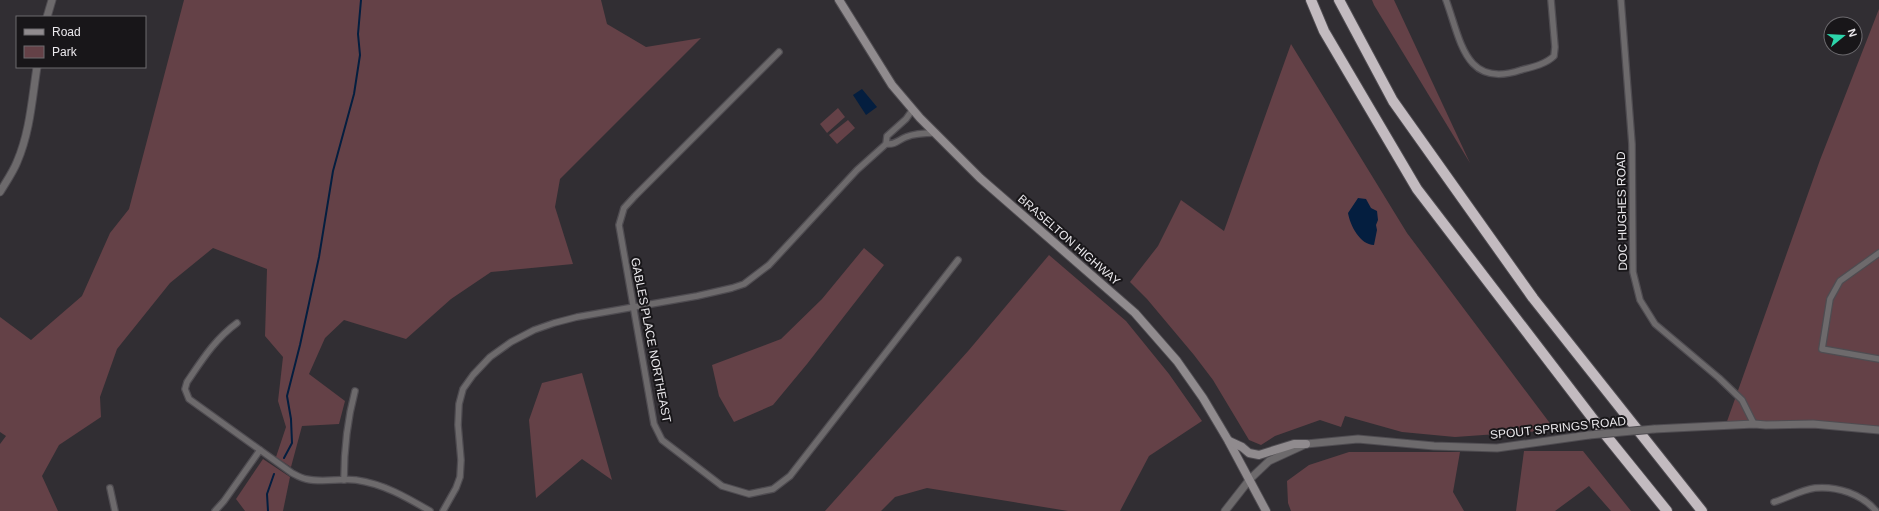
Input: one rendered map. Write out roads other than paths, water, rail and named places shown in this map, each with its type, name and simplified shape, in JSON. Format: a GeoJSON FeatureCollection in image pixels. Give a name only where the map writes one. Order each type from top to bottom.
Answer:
{"type":"FeatureCollection","features":[{"type":"Feature","properties":{"kind":"highway"},"geometry":{"type":"LineString","coordinates":[[1311,0],[1324,31],[1417,189],[1600,428],[1666,511]]}},
{"type":"Feature","properties":{"kind":"highway"},"geometry":{"type":"LineString","coordinates":[[1339,0],[1393,101],[1533,298],[1702,511]]}},
{"type":"Feature","properties":{"kind":"main road","name":"BRASELTON HIGHWAY"},"geometry":{"type":"LineString","coordinates":[[839,0],[892,85],[913,109],[980,178],[1135,313],[1177,361],[1203,398],[1228,440],[1266,511]]}},
{"type":"Feature","properties":{"kind":"main road"},"geometry":{"type":"LineString","coordinates":[[1228,440],[1242,447],[1249,453],[1259,455],[1294,444],[1306,444]]}},
{"type":"Feature","properties":{"kind":"street"},"geometry":{"type":"LineString","coordinates":[[47,16],[52,0]]}},
{"type":"Feature","properties":{"kind":"street"},"geometry":{"type":"LineString","coordinates":[[1446,0],[1466,55],[1475,67],[1486,74],[1497,76],[1509,75],[1549,61],[1554,56],[1551,0]]}},
{"type":"Feature","properties":{"kind":"street","name":"DOC HUGHES ROAD"},"geometry":{"type":"LineString","coordinates":[[1621,0],[1632,144],[1633,272],[1640,300],[1655,324],[1719,378],[1742,400],[1754,424]]}},
{"type":"Feature","properties":{"kind":"street","name":"GABLES PLACE NORTHEAST"},"geometry":{"type":"LineString","coordinates":[[779,52],[624,208],[619,225],[632,308],[654,424],[662,440],[722,486],[748,494],[774,489],[790,476],[958,260]]}},
{"type":"Feature","properties":{"kind":"street"},"geometry":{"type":"LineString","coordinates":[[0,192],[17,163],[23,145],[30,118],[37,68]]}},
{"type":"Feature","properties":{"kind":"street"},"geometry":{"type":"LineString","coordinates":[[443,511],[456,488],[460,477],[459,404],[463,390],[473,375],[490,357],[511,342],[534,330],[577,317],[697,296],[744,284],[768,265],[857,170],[886,144],[887,136],[906,119],[913,109]]}},
{"type":"Feature","properties":{"kind":"street"},"geometry":{"type":"LineString","coordinates":[[886,144],[894,144],[907,136],[936,133]]}},
{"type":"Feature","properties":{"kind":"street"},"geometry":{"type":"LineString","coordinates":[[1879,253],[1840,281],[1830,298],[1822,349],[1879,359]]}},
{"type":"Feature","properties":{"kind":"street"},"geometry":{"type":"LineString","coordinates":[[237,323],[216,341],[187,382],[185,389],[189,398],[292,473],[306,479],[354,480],[375,483],[398,493],[430,511]]}},
{"type":"Feature","properties":{"kind":"street"},"geometry":{"type":"LineString","coordinates":[[344,480],[344,453],[347,420],[355,391]]}},
{"type":"Feature","properties":{"kind":"street","name":"SPOUT SPRINGS ROAD"},"geometry":{"type":"LineString","coordinates":[[1225,511],[1250,479],[1269,461],[1306,444],[1358,439],[1434,446],[1498,448],[1589,435],[1654,429],[1754,424],[1813,424],[1879,430]]}},
{"type":"Feature","properties":{"kind":"street"},"geometry":{"type":"LineString","coordinates":[[215,511],[224,501],[260,450]]}},
{"type":"Feature","properties":{"kind":"street"},"geometry":{"type":"LineString","coordinates":[[110,488],[115,511]]}},
{"type":"Feature","properties":{"kind":"street"},"geometry":{"type":"LineString","coordinates":[[1774,502],[1814,488],[1828,488],[1845,491],[1859,497],[1876,511]]}},
{"type":"Feature","properties":{"kind":"water"},"geometry":{"type":"Polygon","coordinates":[[[862,89],[877,107],[866,115],[853,95],[862,89]]]}},
{"type":"Feature","properties":{"kind":"water"},"geometry":{"type":"Polygon","coordinates":[[[1358,198],[1366,199],[1371,208],[1377,211],[1378,220],[1374,245],[1364,242],[1356,234],[1349,218],[1348,213],[1358,198]]]}},
{"type":"Feature","properties":{"kind":"waterway"},"geometry":{"type":"LineString","coordinates":[[284,458],[292,443],[291,419],[287,396],[300,345],[319,257],[333,171],[354,94],[360,55],[358,34],[361,0]]}},
{"type":"Feature","properties":{"kind":"waterway"},"geometry":{"type":"LineString","coordinates":[[268,511],[267,494],[274,474]]}}]}
